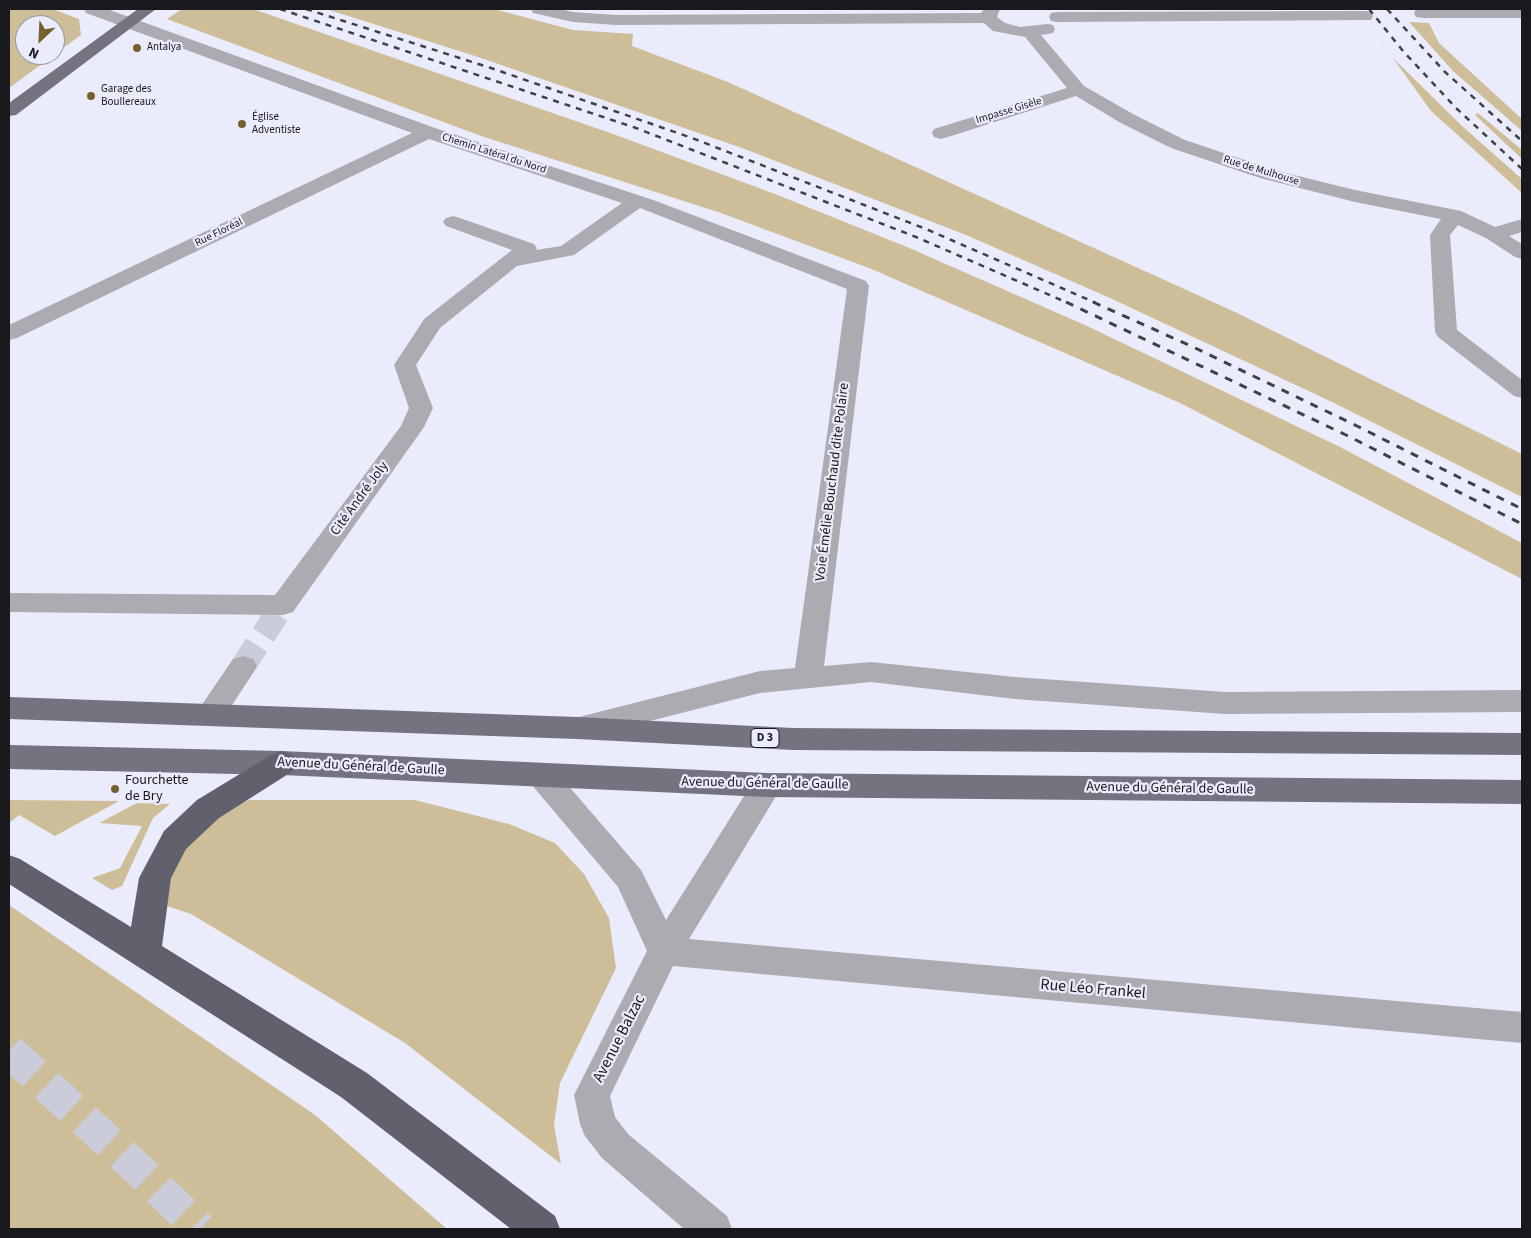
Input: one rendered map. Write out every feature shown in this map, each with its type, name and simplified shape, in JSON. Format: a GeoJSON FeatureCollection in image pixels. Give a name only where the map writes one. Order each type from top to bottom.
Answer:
{"type":"FeatureCollection","features":[{"type":"Feature","properties":{"kind":"highway"},"geometry":{"type":"LineString","coordinates":[[144,952],[155,878],[175,840],[208,809],[282,762]]}},
{"type":"Feature","properties":{"kind":"highway"},"geometry":{"type":"LineString","coordinates":[[9,868],[354,1085],[541,1229]]}},
{"type":"Feature","properties":{"kind":"main road"},"geometry":{"type":"LineString","coordinates":[[9,111],[148,9]]}},
{"type":"Feature","properties":{"kind":"main road","name":"D 3"},"geometry":{"type":"LineString","coordinates":[[9,708],[577,728],[793,739],[1522,744]]}},
{"type":"Feature","properties":{"kind":"main road","name":"Avenue du Général de Gaulle"},"geometry":{"type":"LineString","coordinates":[[9,757],[282,762],[542,776],[767,785],[1522,792]]}},
{"type":"Feature","properties":{"kind":"street","name":"Chemin Latéral du Nord"},"geometry":{"type":"LineString","coordinates":[[92,9],[428,132],[637,201],[858,286]]}},
{"type":"Feature","properties":{"kind":"street"},"geometry":{"type":"LineString","coordinates":[[539,9],[573,17],[616,20],[990,13],[999,27],[1008,30],[1030,32],[1054,25],[1052,13],[1365,16]]}},
{"type":"Feature","properties":{"kind":"street"},"geometry":{"type":"LineString","coordinates":[[616,20],[631,9]]}},
{"type":"Feature","properties":{"kind":"street"},"geometry":{"type":"LineString","coordinates":[[1422,13],[1522,12]]}},
{"type":"Feature","properties":{"kind":"street","name":"Rue de Mulhouse"},"geometry":{"type":"LineString","coordinates":[[1030,32],[1078,90],[1126,118],[1178,144],[1268,174],[1355,196],[1454,215],[1493,234],[1522,253]]}},
{"type":"Feature","properties":{"kind":"street","name":"Impasse Gisèle"},"geometry":{"type":"LineString","coordinates":[[941,132],[1078,90]]}},
{"type":"Feature","properties":{"kind":"street","name":"Rue Floréal"},"geometry":{"type":"LineString","coordinates":[[9,333],[428,132]]}},
{"type":"Feature","properties":{"kind":"street"},"geometry":{"type":"LineString","coordinates":[[511,261],[567,252],[637,201]]}},
{"type":"Feature","properties":{"kind":"street"},"geometry":{"type":"LineString","coordinates":[[1454,215],[1440,235],[1446,332],[1522,391]]}},
{"type":"Feature","properties":{"kind":"street","name":"Cité André Joly"},"geometry":{"type":"LineString","coordinates":[[9,603],[283,605],[412,427],[421,408],[405,365],[432,324],[527,248],[453,222]]}},
{"type":"Feature","properties":{"kind":"street"},"geometry":{"type":"LineString","coordinates":[[1493,234],[1522,225]]}},
{"type":"Feature","properties":{"kind":"street","name":"Voie Émélie Bouchaud dite Polaire"},"geometry":{"type":"LineString","coordinates":[[808,678],[858,286]]}},
{"type":"Feature","properties":{"kind":"street"},"geometry":{"type":"LineString","coordinates":[[211,714],[243,666]]}},
{"type":"Feature","properties":{"kind":"street"},"geometry":{"type":"LineString","coordinates":[[577,728],[760,682],[871,672],[1015,688],[1225,703],[1522,701]]}},
{"type":"Feature","properties":{"kind":"street"},"geometry":{"type":"LineString","coordinates":[[542,776],[630,879],[664,951]]}},
{"type":"Feature","properties":{"kind":"street","name":"Avenue Balzac"},"geometry":{"type":"LineString","coordinates":[[713,1229],[615,1146],[598,1124],[592,1095],[664,951],[767,785]]}},
{"type":"Feature","properties":{"kind":"street","name":"Rue Léo Frankel"},"geometry":{"type":"LineString","coordinates":[[664,951],[1522,1028]]}},
{"type":"Feature","properties":{"kind":"shaded area"},"geometry":{"type":"Polygon","coordinates":[[[9,9],[53,9],[79,19],[81,35],[65,47],[65,15],[15,15],[15,65],[40,65],[9,88],[9,9]]]}},
{"type":"Feature","properties":{"kind":"shaded area"},"geometry":{"type":"Polygon","coordinates":[[[182,9],[253,9],[616,135],[775,194],[907,247],[1087,326],[1340,447],[1522,543],[1522,579],[1180,403],[869,268],[718,212],[481,136],[167,19],[182,9]]]}},
{"type":"Feature","properties":{"kind":"shaded area"},"geometry":{"type":"Polygon","coordinates":[[[326,9],[494,9],[573,30],[633,34],[632,46],[728,82],[1235,312],[1522,454],[1522,497],[1332,402],[1110,298],[966,235],[742,148],[475,56],[326,9]]]}},
{"type":"Feature","properties":{"kind":"shaded area"},"geometry":{"type":"Polygon","coordinates":[[[1409,22],[1429,23],[1439,43],[1522,119],[1522,131],[1453,71],[1409,22]]]}},
{"type":"Feature","properties":{"kind":"shaded area"},"geometry":{"type":"Polygon","coordinates":[[[1393,57],[1462,126],[1522,179],[1522,193],[1431,111],[1393,57]]]}},
{"type":"Feature","properties":{"kind":"shaded area"},"geometry":{"type":"Polygon","coordinates":[[[1478,113],[1522,150],[1522,159],[1475,115],[1478,113]]]}},
{"type":"Feature","properties":{"kind":"shaded area"},"geometry":{"type":"Polygon","coordinates":[[[9,800],[119,801],[55,836],[19,815],[9,823],[9,800]]]}},
{"type":"Feature","properties":{"kind":"shaded area"},"geometry":{"type":"Polygon","coordinates":[[[248,800],[415,800],[509,824],[555,843],[584,874],[609,918],[616,968],[560,1083],[554,1125],[561,1164],[405,1043],[191,914],[167,906],[170,878],[183,849],[213,818],[248,800]]]}},
{"type":"Feature","properties":{"kind":"shaded area"},"geometry":{"type":"Polygon","coordinates":[[[137,803],[170,804],[153,818],[122,886],[112,890],[92,878],[120,868],[142,826],[99,823],[137,803]]]}},
{"type":"Feature","properties":{"kind":"shaded area"},"geometry":{"type":"Polygon","coordinates":[[[9,905],[315,1115],[447,1229],[9,1229],[9,905]]]}},
{"type":"Feature","properties":{"kind":"tunnel"},"geometry":{"type":"LineString","coordinates":[[243,666],[283,605]]}},
{"type":"Feature","properties":{"kind":"tunnel"},"geometry":{"type":"LineString","coordinates":[[9,1051],[136,1167],[200,1229]]}},
{"type":"Feature","properties":{"kind":"railway"},"geometry":{"type":"LineString","coordinates":[[280,9],[636,128],[916,237],[1068,303]]}},
{"type":"Feature","properties":{"kind":"railway"},"geometry":{"type":"LineString","coordinates":[[306,9],[491,68],[692,138],[926,229],[1096,303]]}},
{"type":"Feature","properties":{"kind":"railway"},"geometry":{"type":"LineString","coordinates":[[1369,9],[1403,51],[1456,108],[1522,169]]}},
{"type":"Feature","properties":{"kind":"railway"},"geometry":{"type":"LineString","coordinates":[[1387,9],[1445,72],[1522,141]]}},
{"type":"Feature","properties":{"kind":"railway"},"geometry":{"type":"LineString","coordinates":[[1066,302],[1346,435],[1522,524]]}},
{"type":"Feature","properties":{"kind":"railway"},"geometry":{"type":"LineString","coordinates":[[1093,302],[1191,346],[1357,426],[1522,509]]}},
{"type":"Feature","properties":{"kind":"place","name":"Antalya"},"geometry":{"type":"Point","coordinates":[137,48]}},
{"type":"Feature","properties":{"kind":"place","name":"Garage des Boullereaux"},"geometry":{"type":"Point","coordinates":[91,96]}},
{"type":"Feature","properties":{"kind":"place","name":"Église Adventiste"},"geometry":{"type":"Point","coordinates":[242,124]}},
{"type":"Feature","properties":{"kind":"place","name":"Fourchette de Bry"},"geometry":{"type":"Point","coordinates":[115,789]}}]}
